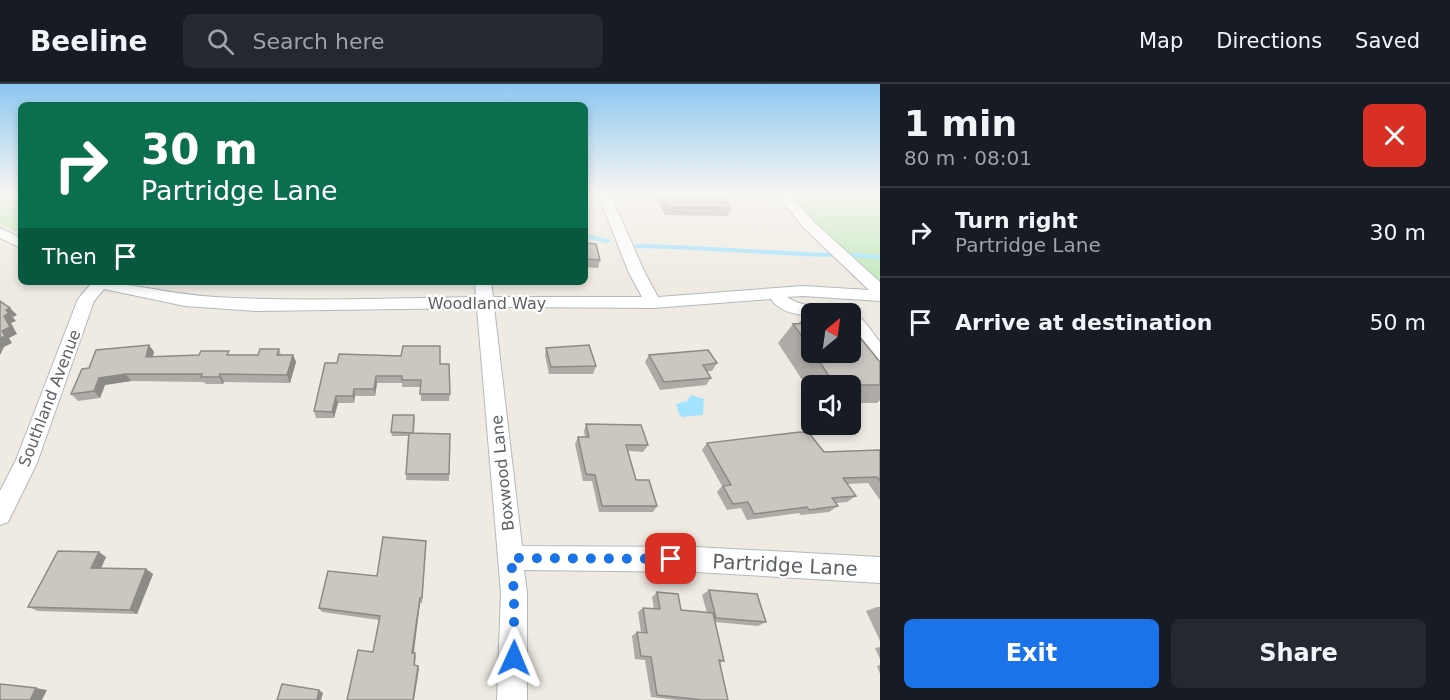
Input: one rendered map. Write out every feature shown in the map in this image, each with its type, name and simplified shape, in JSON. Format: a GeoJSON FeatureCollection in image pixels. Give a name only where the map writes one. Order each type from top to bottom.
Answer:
{"type":"FeatureCollection","features":[{"type":"Feature","properties":{"kind":"street"},"geometry":{"type":"LineString","coordinates":[[616,223],[637,273],[653,303]]}},
{"type":"Feature","properties":{"kind":"street"},"geometry":{"type":"LineString","coordinates":[[807,223],[880,291]]}},
{"type":"Feature","properties":{"kind":"street","name":"Southland Avenue"},"geometry":{"type":"LineString","coordinates":[[3,501],[45,415],[86,299],[97,285]]}},
{"type":"Feature","properties":{"kind":"street","name":"Woodland Way"},"geometry":{"type":"LineString","coordinates":[[111,285],[154,296],[218,304],[484,292],[653,303],[803,291],[880,296]]}},
{"type":"Feature","properties":{"kind":"street","name":"Boxwood Lane"},"geometry":{"type":"LineString","coordinates":[[484,292],[511,558],[515,637],[513,700]]}},
{"type":"Feature","properties":{"kind":"street"},"geometry":{"type":"LineString","coordinates":[[775,293],[778,300],[789,306],[801,308]]}},
{"type":"Feature","properties":{"kind":"street"},"geometry":{"type":"LineString","coordinates":[[861,331],[880,354]]}},
{"type":"Feature","properties":{"kind":"street","name":"Partridge Lane"},"geometry":{"type":"LineString","coordinates":[[511,558],[625,557],[787,563],[880,570]]}},
{"type":"Feature","properties":{"kind":"green space"},"geometry":{"type":"Polygon","coordinates":[[[0,223],[18,223],[18,230],[15,232],[0,223]]]}},
{"type":"Feature","properties":{"kind":"green space"},"geometry":{"type":"Polygon","coordinates":[[[814,223],[880,223],[880,286],[814,223]]]}},
{"type":"Feature","properties":{"kind":"water"},"geometry":{"type":"Polygon","coordinates":[[[691,395],[704,399],[703,415],[682,417],[676,404],[687,401],[691,395]]]}},
{"type":"Feature","properties":{"kind":"building"},"geometry":{"type":"Polygon","coordinates":[[[588,243],[596,244],[600,260],[588,259],[588,243]]]}},
{"type":"Feature","properties":{"kind":"building"},"geometry":{"type":"Polygon","coordinates":[[[0,301],[10,308],[6,310],[9,313],[4,316],[10,327],[2,331],[5,336],[0,338],[0,301]]]}},
{"type":"Feature","properties":{"kind":"building"},"geometry":{"type":"Polygon","coordinates":[[[793,324],[801,324],[801,335],[793,324]]]}},
{"type":"Feature","properties":{"kind":"building"},"geometry":{"type":"Polygon","coordinates":[[[861,339],[880,362],[880,385],[861,385],[861,375],[828,375],[820,363],[861,363],[861,339]]]}},
{"type":"Feature","properties":{"kind":"building"},"geometry":{"type":"Polygon","coordinates":[[[149,345],[146,357],[199,355],[201,351],[229,351],[227,355],[258,355],[260,349],[279,349],[277,355],[293,355],[287,375],[220,374],[219,377],[201,377],[202,374],[126,374],[99,378],[94,391],[71,394],[82,369],[89,368],[96,350],[149,345]]]}},
{"type":"Feature","properties":{"kind":"building"},"geometry":{"type":"Polygon","coordinates":[[[589,345],[596,366],[551,367],[546,348],[589,345]]]}},
{"type":"Feature","properties":{"kind":"building"},"geometry":{"type":"Polygon","coordinates":[[[403,346],[440,346],[440,364],[449,364],[450,394],[420,394],[421,380],[402,380],[402,376],[376,376],[374,389],[354,389],[353,396],[336,396],[332,412],[314,411],[325,363],[337,363],[339,354],[401,356],[403,346]]]}},
{"type":"Feature","properties":{"kind":"building"},"geometry":{"type":"Polygon","coordinates":[[[708,350],[717,363],[703,365],[711,378],[664,382],[649,355],[708,350]]]}},
{"type":"Feature","properties":{"kind":"building"},"geometry":{"type":"Polygon","coordinates":[[[393,415],[414,415],[413,433],[391,432],[393,415]]]}},
{"type":"Feature","properties":{"kind":"building"},"geometry":{"type":"Polygon","coordinates":[[[586,424],[641,425],[648,445],[626,445],[636,480],[649,480],[657,506],[602,506],[595,475],[586,474],[578,437],[589,437],[586,424]]]}},
{"type":"Feature","properties":{"kind":"building"},"geometry":{"type":"Polygon","coordinates":[[[801,432],[801,435],[811,435],[824,452],[880,450],[880,481],[877,477],[843,478],[856,496],[832,498],[838,506],[809,510],[807,507],[754,514],[748,502],[733,504],[723,486],[731,485],[707,443],[801,432]]]}},
{"type":"Feature","properties":{"kind":"building"},"geometry":{"type":"Polygon","coordinates":[[[409,433],[450,434],[449,474],[406,474],[409,433]]]}},
{"type":"Feature","properties":{"kind":"building"},"geometry":{"type":"Polygon","coordinates":[[[383,537],[426,541],[422,598],[420,598],[412,653],[415,653],[414,665],[418,666],[413,700],[347,700],[358,650],[373,652],[380,616],[319,608],[328,571],[377,576],[383,537]]]}},
{"type":"Feature","properties":{"kind":"building"},"geometry":{"type":"Polygon","coordinates":[[[58,551],[99,552],[91,568],[146,569],[130,610],[28,607],[58,551]]]}},
{"type":"Feature","properties":{"kind":"building"},"geometry":{"type":"Polygon","coordinates":[[[709,590],[757,594],[766,622],[716,618],[709,590]]]}},
{"type":"Feature","properties":{"kind":"building"},"geometry":{"type":"Polygon","coordinates":[[[657,592],[678,594],[681,610],[713,613],[724,661],[719,660],[728,700],[657,695],[651,657],[641,656],[637,632],[647,633],[643,608],[660,609],[657,592]]]}},
{"type":"Feature","properties":{"kind":"building"},"geometry":{"type":"Polygon","coordinates":[[[0,684],[36,688],[30,700],[0,700],[0,684]]]}},
{"type":"Feature","properties":{"kind":"building"},"geometry":{"type":"Polygon","coordinates":[[[282,684],[319,690],[317,700],[277,700],[282,684]]]}},
{"type":"Feature","properties":{"kind":"waterway"},"geometry":{"type":"LineString","coordinates":[[588,237],[608,241]]}},
{"type":"Feature","properties":{"kind":"waterway"},"geometry":{"type":"LineString","coordinates":[[637,246],[829,255]]}},
{"type":"Feature","properties":{"kind":"waterway"},"geometry":{"type":"LineString","coordinates":[[852,255],[880,257]]}},
{"type":"Feature","properties":{"kind":"route"},"geometry":{"type":"LineString","coordinates":[[514,658],[514,593],[511,558],[671,559]]}}]}
